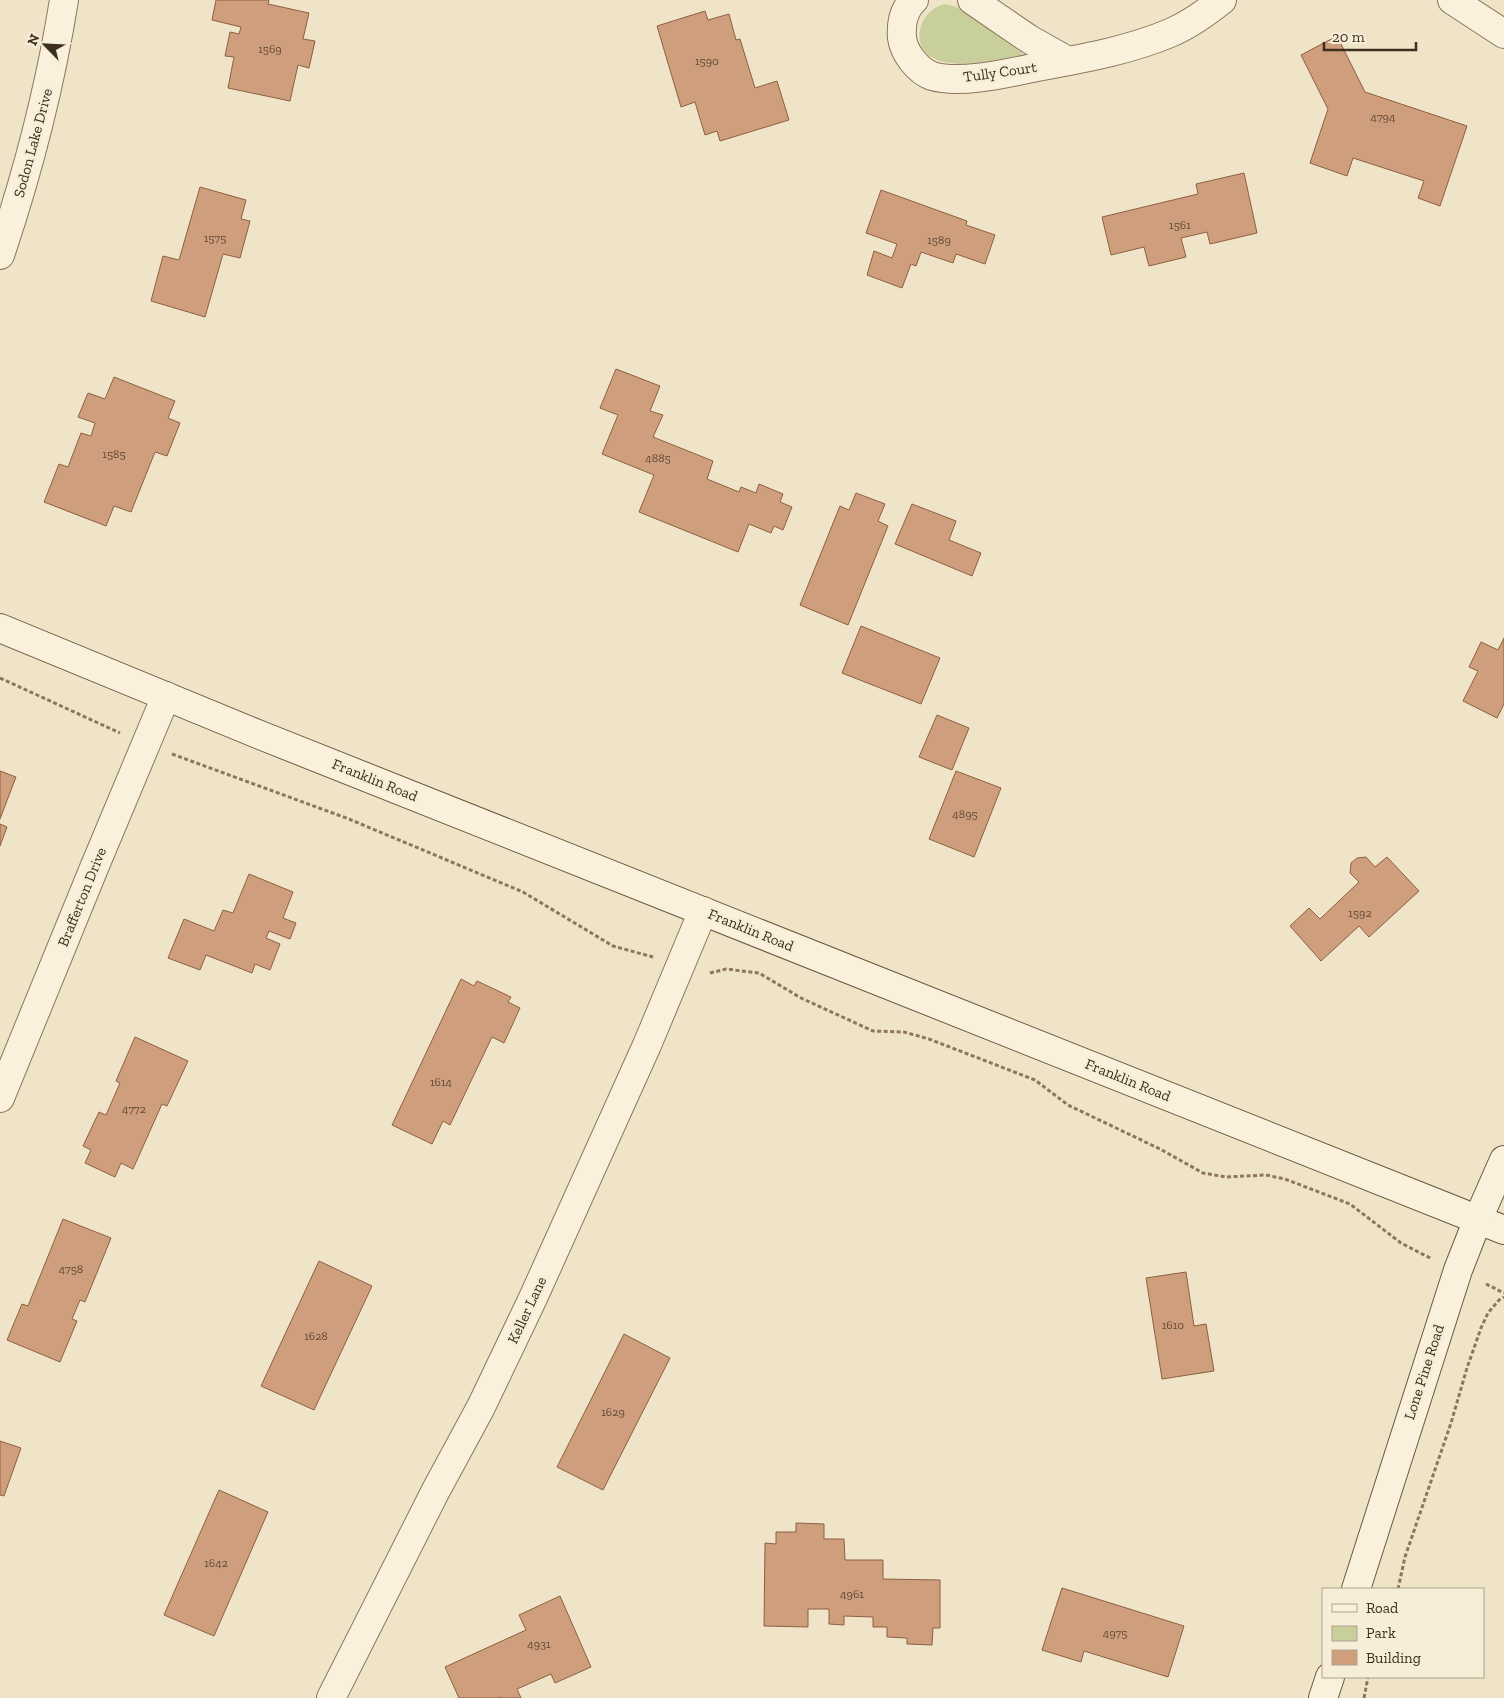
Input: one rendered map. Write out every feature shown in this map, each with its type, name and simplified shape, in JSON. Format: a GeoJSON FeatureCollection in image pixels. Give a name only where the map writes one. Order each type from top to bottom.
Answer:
{"type":"FeatureCollection","features":[{"type":"Feature","properties":{"kind":"street","name":"Sodon Lake Drive"},"geometry":{"type":"LineString","coordinates":[[0,255],[45,99],[64,0]]}},
{"type":"Feature","properties":{"kind":"street","name":"Tully Court"},"geometry":{"type":"LineString","coordinates":[[914,0],[909,4],[904,16],[901,28],[903,43],[911,58],[920,68],[931,75],[948,79],[1011,73],[1145,42],[1172,32],[1222,0]]}},
{"type":"Feature","properties":{"kind":"street","name":"Tully Court"},"geometry":{"type":"LineString","coordinates":[[972,0],[1029,39],[1068,61]]}},
{"type":"Feature","properties":{"kind":"street"},"geometry":{"type":"LineString","coordinates":[[1452,0],[1504,34]]}},
{"type":"Feature","properties":{"kind":"street","name":"Franklin Road"},"geometry":{"type":"LineString","coordinates":[[0,628],[1504,1230]]}},
{"type":"Feature","properties":{"kind":"street","name":"Brafferton Drive"},"geometry":{"type":"LineString","coordinates":[[0,1098],[166,696]]}},
{"type":"Feature","properties":{"kind":"street","name":"Keller Lane"},"geometry":{"type":"LineString","coordinates":[[331,1698],[434,1492],[481,1408],[533,1298],[647,1045],[703,911]]}},
{"type":"Feature","properties":{"kind":"street","name":"Lone Pine Road"},"geometry":{"type":"LineString","coordinates":[[1356,1588],[1454,1280],[1504,1160]]}},
{"type":"Feature","properties":{"kind":"street"},"geometry":{"type":"LineString","coordinates":[[1323,1698],[1330,1678]]}},
{"type":"Feature","properties":{"kind":"path"},"geometry":{"type":"LineString","coordinates":[[0,678],[124,734]]}},
{"type":"Feature","properties":{"kind":"path"},"geometry":{"type":"LineString","coordinates":[[169,753],[359,822],[523,892],[614,946],[655,958]]}},
{"type":"Feature","properties":{"kind":"path"},"geometry":{"type":"LineString","coordinates":[[704,972],[710,974],[726,968],[759,973],[801,998],[873,1031],[904,1032],[929,1039],[1026,1076],[1035,1080],[1068,1105],[1203,1173],[1226,1177],[1266,1175],[1285,1179],[1350,1204],[1402,1243],[1416,1251]]}},
{"type":"Feature","properties":{"kind":"path"},"geometry":{"type":"LineString","coordinates":[[1496,1289],[1504,1293]]}},
{"type":"Feature","properties":{"kind":"path"},"geometry":{"type":"LineString","coordinates":[[1398,1588],[1405,1557],[1481,1328],[1488,1313],[1504,1297]]}},
{"type":"Feature","properties":{"kind":"path"},"geometry":{"type":"LineString","coordinates":[[1364,1698],[1368,1678]]}},
{"type":"Feature","properties":{"kind":"green space"},"geometry":{"type":"Polygon","coordinates":[[[945,4],[960,8],[1023,54],[967,64],[944,62],[927,54],[922,47],[920,38],[923,21],[928,14],[945,4]]]}},
{"type":"Feature","properties":{"kind":"building"},"geometry":{"type":"Polygon","coordinates":[[[216,0],[269,0],[268,4],[309,13],[303,39],[315,41],[309,68],[298,65],[290,101],[228,88],[234,57],[225,56],[230,32],[239,34],[241,27],[212,20],[216,0]]]}},
{"type":"Feature","properties":{"kind":"building"},"geometry":{"type":"Polygon","coordinates":[[[705,11],[708,20],[729,14],[736,40],[740,39],[755,88],[777,81],[789,120],[720,141],[717,131],[705,135],[695,102],[681,107],[657,26],[705,11]]]}},
{"type":"Feature","properties":{"kind":"building"},"geometry":{"type":"Polygon","coordinates":[[[1337,36],[1365,92],[1467,126],[1440,206],[1418,198],[1424,181],[1353,158],[1347,176],[1310,163],[1328,109],[1301,55],[1337,36]]]}},
{"type":"Feature","properties":{"kind":"building"},"geometry":{"type":"Polygon","coordinates":[[[1244,173],[1257,233],[1210,244],[1207,232],[1181,238],[1186,257],[1149,266],[1144,247],[1111,255],[1102,217],[1198,194],[1196,184],[1244,173]]]}},
{"type":"Feature","properties":{"kind":"building"},"geometry":{"type":"Polygon","coordinates":[[[200,187],[246,200],[241,219],[250,221],[240,258],[223,254],[205,317],[151,301],[163,256],[179,260],[200,187]]]}},
{"type":"Feature","properties":{"kind":"building"},"geometry":{"type":"Polygon","coordinates":[[[881,190],[967,221],[966,225],[995,235],[985,264],[956,254],[953,263],[921,252],[916,266],[911,264],[902,288],[867,275],[874,251],[892,258],[897,244],[866,233],[881,190]]]}},
{"type":"Feature","properties":{"kind":"building"},"geometry":{"type":"Polygon","coordinates":[[[616,369],[660,386],[650,411],[663,415],[653,437],[713,461],[707,479],[739,492],[741,487],[756,493],[759,484],[783,494],[780,502],[792,507],[783,530],[774,526],[771,533],[749,524],[738,552],[639,512],[654,475],[602,454],[618,415],[600,408],[616,369]]]}},
{"type":"Feature","properties":{"kind":"building"},"geometry":{"type":"Polygon","coordinates":[[[114,377],[175,401],[168,418],[180,423],[167,456],[155,452],[131,512],[114,506],[106,526],[44,502],[59,464],[68,467],[81,433],[91,436],[95,423],[78,417],[88,393],[105,399],[114,377]]]}},
{"type":"Feature","properties":{"kind":"building"},"geometry":{"type":"Polygon","coordinates":[[[856,493],[885,504],[878,521],[888,526],[848,625],[800,605],[840,506],[849,510],[856,493]]]}},
{"type":"Feature","properties":{"kind":"building"},"geometry":{"type":"Polygon","coordinates":[[[912,504],[956,521],[949,540],[981,553],[972,576],[895,544],[912,504]]]}},
{"type":"Feature","properties":{"kind":"building"},"geometry":{"type":"Polygon","coordinates":[[[861,626],[940,658],[921,704],[842,673],[861,626]]]}},
{"type":"Feature","properties":{"kind":"building"},"geometry":{"type":"Polygon","coordinates":[[[1504,638],[1504,704],[1497,718],[1463,701],[1478,671],[1469,667],[1481,642],[1498,650],[1504,638]]]}},
{"type":"Feature","properties":{"kind":"building"},"geometry":{"type":"Polygon","coordinates":[[[937,715],[969,728],[952,770],[919,757],[937,715]]]}},
{"type":"Feature","properties":{"kind":"building"},"geometry":{"type":"Polygon","coordinates":[[[0,771],[16,777],[0,819],[0,771]]]}},
{"type":"Feature","properties":{"kind":"building"},"geometry":{"type":"Polygon","coordinates":[[[956,771],[1001,788],[974,857],[929,839],[956,771]]]}},
{"type":"Feature","properties":{"kind":"building"},"geometry":{"type":"Polygon","coordinates":[[[0,824],[7,827],[0,846],[0,824]]]}},
{"type":"Feature","properties":{"kind":"building"},"geometry":{"type":"Polygon","coordinates":[[[1366,857],[1375,867],[1387,857],[1419,891],[1369,937],[1359,926],[1321,961],[1290,926],[1309,908],[1320,919],[1359,882],[1350,873],[1351,863],[1357,858],[1366,857]]]}},
{"type":"Feature","properties":{"kind":"building"},"geometry":{"type":"Polygon","coordinates":[[[249,874],[293,892],[283,918],[296,923],[290,939],[269,931],[266,938],[280,944],[270,970],[255,964],[252,973],[206,955],[200,970],[168,958],[184,919],[214,931],[223,910],[233,913],[249,874]]]}},
{"type":"Feature","properties":{"kind":"building"},"geometry":{"type":"Polygon","coordinates":[[[461,979],[474,986],[477,981],[511,997],[508,1002],[520,1008],[504,1043],[492,1037],[450,1125],[443,1121],[432,1144],[392,1125],[461,979]]]}},
{"type":"Feature","properties":{"kind":"building"},"geometry":{"type":"Polygon","coordinates":[[[135,1037],[188,1061],[167,1106],[162,1104],[133,1169],[121,1163],[115,1177],[85,1163],[91,1150],[83,1146],[99,1112],[106,1115],[120,1083],[116,1081],[135,1037]]]}},
{"type":"Feature","properties":{"kind":"building"},"geometry":{"type":"Polygon","coordinates":[[[63,1219],[111,1238],[85,1302],[80,1300],[72,1319],[77,1321],[60,1362],[7,1340],[22,1304],[28,1306],[63,1219]]]}},
{"type":"Feature","properties":{"kind":"building"},"geometry":{"type":"Polygon","coordinates":[[[319,1261],[372,1286],[314,1410],[261,1386],[319,1261]]]}},
{"type":"Feature","properties":{"kind":"building"},"geometry":{"type":"Polygon","coordinates":[[[1186,1272],[1194,1326],[1206,1324],[1214,1371],[1162,1379],[1146,1278],[1186,1272]]]}},
{"type":"Feature","properties":{"kind":"building"},"geometry":{"type":"Polygon","coordinates":[[[624,1334],[670,1358],[603,1490],[557,1467],[624,1334]]]}},
{"type":"Feature","properties":{"kind":"building"},"geometry":{"type":"Polygon","coordinates":[[[0,1441],[21,1448],[4,1496],[0,1495],[0,1441]]]}},
{"type":"Feature","properties":{"kind":"building"},"geometry":{"type":"Polygon","coordinates":[[[219,1490],[268,1512],[214,1636],[164,1615],[219,1490]]]}},
{"type":"Feature","properties":{"kind":"building"},"geometry":{"type":"Polygon","coordinates":[[[796,1523],[824,1524],[824,1539],[844,1539],[845,1560],[883,1560],[883,1579],[940,1580],[940,1628],[933,1628],[932,1645],[907,1644],[907,1638],[887,1637],[887,1627],[873,1627],[873,1617],[844,1616],[844,1625],[829,1624],[829,1609],[808,1609],[808,1627],[764,1626],[765,1543],[776,1544],[776,1532],[796,1532],[796,1523]]]}},
{"type":"Feature","properties":{"kind":"building"},"geometry":{"type":"Polygon","coordinates":[[[1062,1588],[1184,1626],[1168,1677],[1084,1651],[1081,1662],[1042,1650],[1062,1588]]]}},
{"type":"Feature","properties":{"kind":"building"},"geometry":{"type":"Polygon","coordinates":[[[560,1596],[591,1667],[555,1683],[551,1674],[517,1689],[521,1698],[459,1698],[445,1667],[526,1630],[519,1615],[560,1596]]]}}]}
